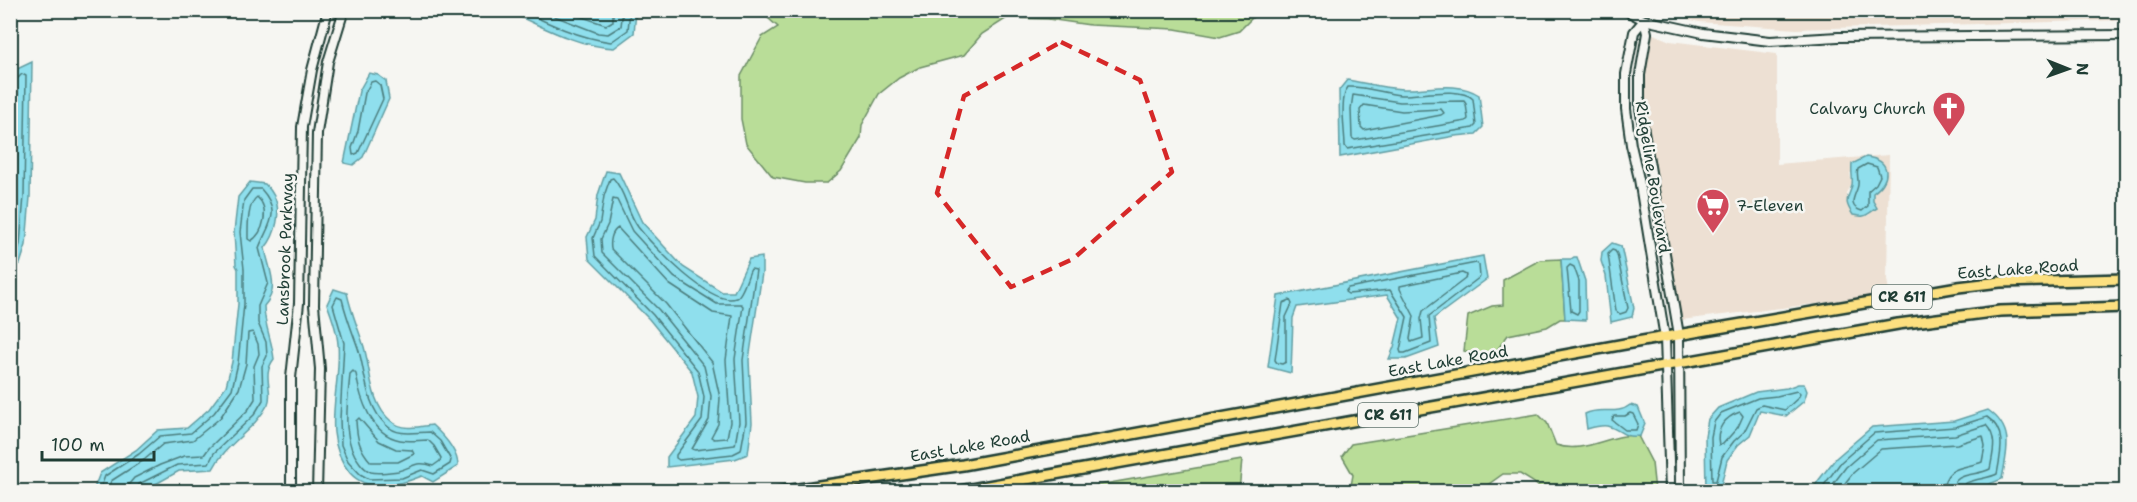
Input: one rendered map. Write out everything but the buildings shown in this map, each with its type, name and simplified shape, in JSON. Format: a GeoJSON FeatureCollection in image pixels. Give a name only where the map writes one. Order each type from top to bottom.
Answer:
{"type":"FeatureCollection","features":[{"type":"Feature","properties":{"kind":"main road","name":"East Lake Road"},"geometry":{"type":"LineString","coordinates":[[778,492],[963,465],[1073,443],[1679,335],[1969,286],[2000,282],[2127,279]]}},
{"type":"Feature","properties":{"kind":"main road","name":"CR 611"},"geometry":{"type":"LineString","coordinates":[[954,492],[1680,364],[1782,343],[2000,311],[2127,307]]}},
{"type":"Feature","properties":{"kind":"street"},"geometry":{"type":"LineString","coordinates":[[1625,10],[1644,20],[1703,33],[1770,41],[1838,37],[2127,34]]}},
{"type":"Feature","properties":{"kind":"street","name":"Lansbrook Parkway"},"geometry":{"type":"LineString","coordinates":[[291,492],[291,378],[299,303],[302,127],[326,11]]}},
{"type":"Feature","properties":{"kind":"street","name":"Lansbrook Parkway"},"geometry":{"type":"LineString","coordinates":[[317,492],[320,369],[314,305],[316,156],[324,79],[342,14]]}},
{"type":"Feature","properties":{"kind":"street","name":"Ridgeline Boulevard"},"geometry":{"type":"LineString","coordinates":[[1644,20],[1647,33],[1640,75],[1640,108],[1679,335],[1680,492]]}},
{"type":"Feature","properties":{"kind":"street","name":"Ridgeline Boulevard"},"geometry":{"type":"LineString","coordinates":[[1644,20],[1634,32],[1626,74],[1626,109],[1630,145],[1639,179],[1665,338],[1670,492]]}},
{"type":"Feature","properties":{"kind":"highlighted area"},"geometry":{"type":"Polygon","coordinates":[[[1061,42],[1140,80],[1172,172],[1073,259],[1011,287],[937,193],[964,96],[1061,42]]]}},
{"type":"Feature","properties":{"kind":"shaded area"},"geometry":{"type":"Polygon","coordinates":[[[2126,10],[2126,20],[1796,29],[1699,22],[1657,11],[2126,10]]]}},
{"type":"Feature","properties":{"kind":"shaded area"},"geometry":{"type":"Polygon","coordinates":[[[1651,33],[1670,41],[1777,54],[1777,164],[1889,155],[1887,280],[1890,295],[1681,320],[1645,108],[1644,76],[1651,33]],[[1885,167],[1850,173],[1852,184],[1847,193],[1852,214],[1862,217],[1869,215],[1872,211],[1873,193],[1885,182],[1885,167]]]}},
{"type":"Feature","properties":{"kind":"green space"},"geometry":{"type":"Polygon","coordinates":[[[760,11],[1259,11],[1239,31],[1220,37],[1175,29],[1007,18],[982,34],[964,55],[920,67],[899,78],[879,94],[862,125],[861,138],[841,171],[827,183],[805,183],[773,177],[746,144],[741,119],[741,76],[762,37],[778,27],[760,11]]]}},
{"type":"Feature","properties":{"kind":"green space"},"geometry":{"type":"Polygon","coordinates":[[[1561,259],[1565,319],[1560,319],[1547,327],[1508,335],[1492,357],[1479,357],[1464,351],[1468,316],[1492,306],[1503,305],[1503,280],[1540,260],[1561,259]]]}},
{"type":"Feature","properties":{"kind":"green space"},"geometry":{"type":"Polygon","coordinates":[[[1538,414],[1547,423],[1556,445],[1565,447],[1582,447],[1624,436],[1638,436],[1652,463],[1655,491],[1544,491],[1520,474],[1503,474],[1479,491],[1350,491],[1353,475],[1342,456],[1351,444],[1538,414]]]}},
{"type":"Feature","properties":{"kind":"green space"},"geometry":{"type":"Polygon","coordinates":[[[1242,460],[1239,491],[1064,491],[1242,460]]]}},
{"type":"Feature","properties":{"kind":"water"},"geometry":{"type":"Polygon","coordinates":[[[512,10],[636,11],[634,33],[614,48],[601,47],[562,35],[512,13],[512,10]]]}},
{"type":"Feature","properties":{"kind":"water"},"geometry":{"type":"Polygon","coordinates":[[[32,62],[30,197],[26,245],[20,264],[11,270],[11,79],[15,70],[32,62]]]}},
{"type":"Feature","properties":{"kind":"water"},"geometry":{"type":"Polygon","coordinates":[[[369,73],[378,75],[386,81],[389,99],[363,157],[353,165],[344,163],[359,91],[369,73]]]}},
{"type":"Feature","properties":{"kind":"water"},"geometry":{"type":"Polygon","coordinates":[[[1347,80],[1381,87],[1412,89],[1452,87],[1470,90],[1479,95],[1483,127],[1476,134],[1340,157],[1339,90],[1347,80]]]}},
{"type":"Feature","properties":{"kind":"water"},"geometry":{"type":"Polygon","coordinates":[[[1866,157],[1881,162],[1886,171],[1886,177],[1873,193],[1873,201],[1877,208],[1866,215],[1858,216],[1853,215],[1847,199],[1852,185],[1852,164],[1866,157]]]}},
{"type":"Feature","properties":{"kind":"water"},"geometry":{"type":"Polygon","coordinates":[[[606,171],[619,173],[642,222],[683,267],[722,292],[734,292],[749,259],[762,257],[762,273],[749,360],[752,423],[748,454],[735,459],[667,467],[667,457],[696,418],[698,397],[692,372],[649,319],[589,259],[587,237],[595,220],[598,195],[606,171]]]}},
{"type":"Feature","properties":{"kind":"water"},"geometry":{"type":"Polygon","coordinates":[[[250,182],[265,184],[274,196],[278,209],[275,230],[265,248],[273,285],[269,299],[264,306],[274,359],[268,371],[270,394],[268,404],[256,421],[225,452],[213,469],[179,471],[154,485],[137,490],[93,491],[100,473],[136,450],[158,430],[187,428],[209,409],[226,386],[232,362],[238,304],[238,269],[234,232],[238,197],[250,182]]]}},
{"type":"Feature","properties":{"kind":"water"},"geometry":{"type":"Polygon","coordinates":[[[1612,243],[1621,246],[1634,308],[1632,317],[1611,322],[1606,276],[1601,261],[1602,252],[1612,243]]]}},
{"type":"Feature","properties":{"kind":"water"},"geometry":{"type":"Polygon","coordinates":[[[1483,256],[1487,279],[1434,318],[1439,347],[1406,359],[1389,359],[1401,318],[1387,295],[1297,307],[1293,318],[1291,373],[1268,367],[1278,296],[1483,256]]]}},
{"type":"Feature","properties":{"kind":"water"},"geometry":{"type":"Polygon","coordinates":[[[1577,257],[1585,281],[1586,320],[1565,319],[1561,259],[1577,257]]]}},
{"type":"Feature","properties":{"kind":"water"},"geometry":{"type":"Polygon","coordinates":[[[334,289],[347,293],[364,347],[372,387],[384,414],[400,426],[411,428],[432,425],[453,449],[458,466],[433,482],[422,476],[394,485],[366,484],[350,473],[341,459],[334,427],[338,344],[327,304],[334,289]]]}},
{"type":"Feature","properties":{"kind":"water"},"geometry":{"type":"Polygon","coordinates":[[[1804,384],[1807,391],[1804,401],[1786,416],[1760,411],[1750,435],[1738,445],[1727,460],[1720,490],[1706,491],[1705,436],[1708,419],[1718,408],[1756,392],[1787,388],[1804,384]]]}},
{"type":"Feature","properties":{"kind":"water"},"geometry":{"type":"Polygon","coordinates":[[[1630,405],[1638,407],[1645,424],[1640,436],[1625,435],[1607,426],[1587,429],[1585,414],[1620,410],[1630,405]]]}},
{"type":"Feature","properties":{"kind":"water"},"geometry":{"type":"Polygon","coordinates":[[[1988,410],[1997,417],[2006,433],[2007,450],[2002,479],[1987,485],[1965,489],[1913,492],[1812,491],[1836,458],[1872,427],[1954,421],[1988,410]]]}},
{"type":"Feature","properties":{"kind":"place","name":"Calvary Church"},"geometry":{"type":"Point","coordinates":[1949,137]}},
{"type":"Feature","properties":{"kind":"place","name":"7-Eleven"},"geometry":{"type":"Point","coordinates":[1713,234]}}]}
